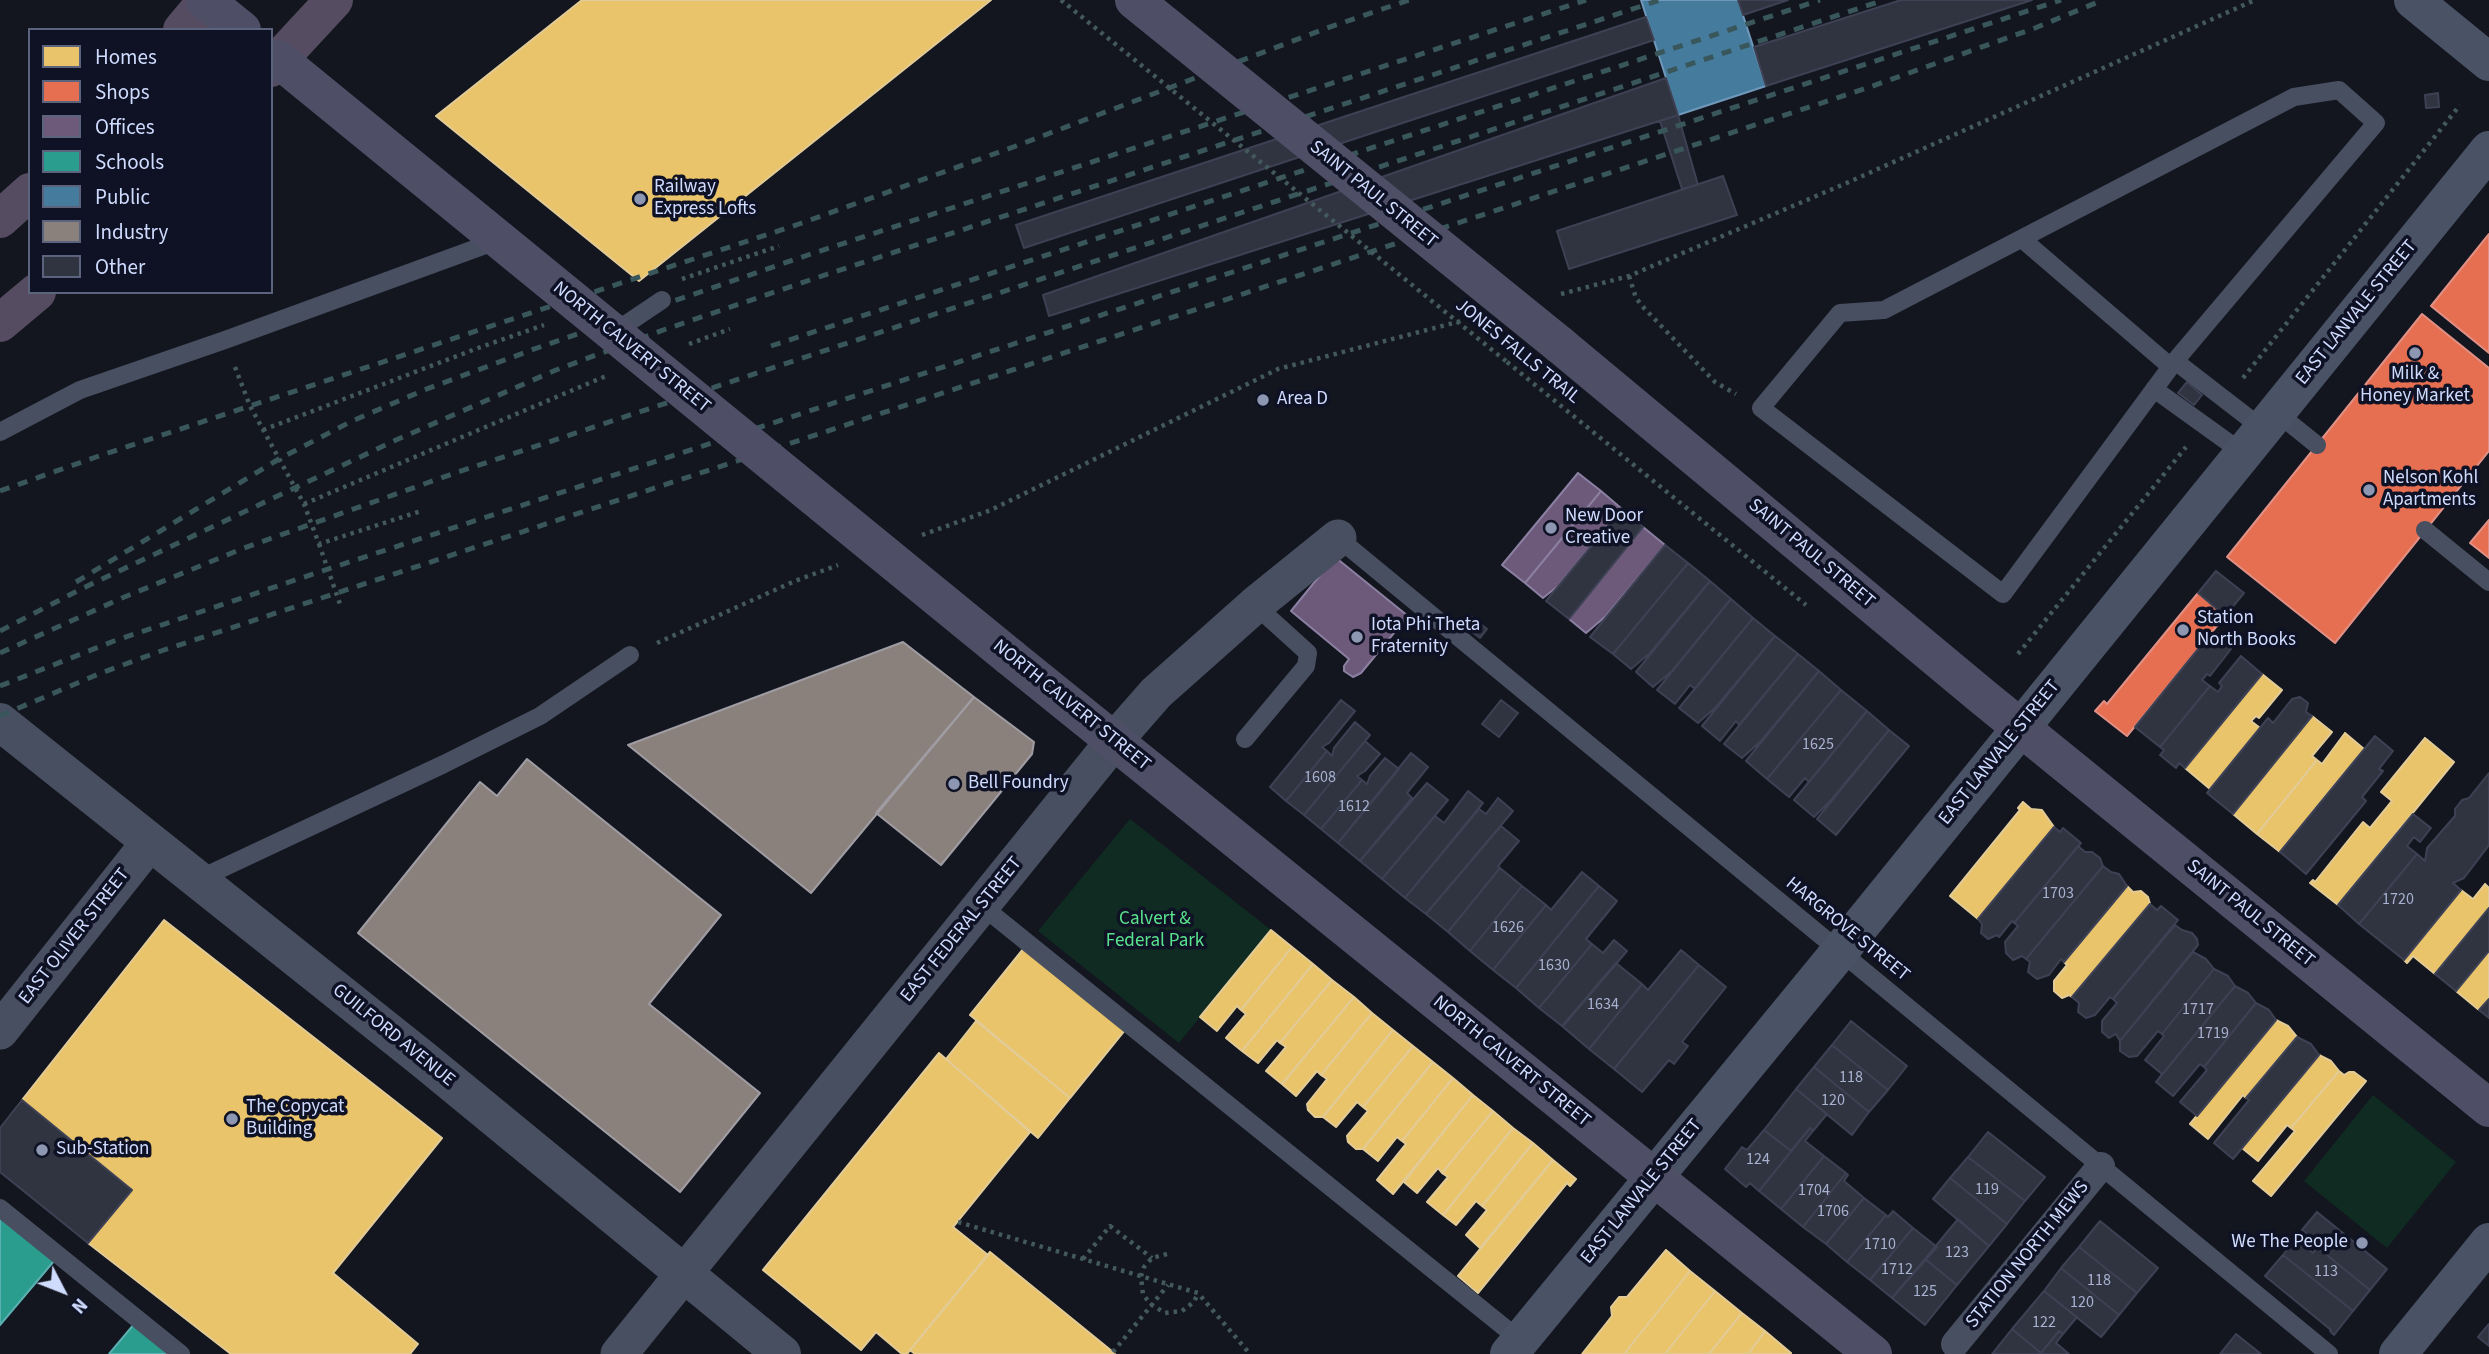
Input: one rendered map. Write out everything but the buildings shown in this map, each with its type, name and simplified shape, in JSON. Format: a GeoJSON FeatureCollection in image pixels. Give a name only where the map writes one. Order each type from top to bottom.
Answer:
{"type":"FeatureCollection","features":[{"type":"Feature","properties":{"kind":"highway"},"geometry":{"type":"LineString","coordinates":[[184,28],[206,0]]}},
{"type":"Feature","properties":{"kind":"highway"},"geometry":{"type":"LineString","coordinates":[[273,66],[334,0]]}},
{"type":"Feature","properties":{"kind":"highway"},"geometry":{"type":"LineString","coordinates":[[0,219],[28,193]]}},
{"type":"Feature","properties":{"kind":"highway"},"geometry":{"type":"LineString","coordinates":[[0,323],[35,294]]}},
{"type":"Feature","properties":{"kind":"main road"},"geometry":{"type":"LineString","coordinates":[[206,0],[240,28]]}},
{"type":"Feature","properties":{"kind":"main road","name":"SAINT PAUL STREET"},"geometry":{"type":"LineString","coordinates":[[1134,0],[1560,345],[2021,728],[2489,1108]]}},
{"type":"Feature","properties":{"kind":"main road"},"geometry":{"type":"LineString","coordinates":[[2413,0],[2489,62]]}},
{"type":"Feature","properties":{"kind":"main road","name":"NORTH CALVERT STREET"},"geometry":{"type":"LineString","coordinates":[[273,56],[1114,741],[1873,1354]]}},
{"type":"Feature","properties":{"kind":"main road","name":"EAST LANVALE STREET"},"geometry":{"type":"LineString","coordinates":[[1514,1347],[1840,951],[2489,150]]}},
{"type":"Feature","properties":{"kind":"main road"},"geometry":{"type":"LineString","coordinates":[[2398,1354],[2489,1242]]}},
{"type":"Feature","properties":{"kind":"street","name":"EAST FEDERAL STREET"},"geometry":{"type":"LineString","coordinates":[[619,1354],[1114,741],[1156,693],[1255,605],[1338,538]]}},
{"type":"Feature","properties":{"kind":"street","name":"GUILFORD AVENUE"},"geometry":{"type":"LineString","coordinates":[[0,722],[424,1060],[782,1354]]}},
{"type":"Feature","properties":{"kind":"street","name":"EAST OLIVER STREET"},"geometry":{"type":"LineString","coordinates":[[0,1031],[138,833]]}},
{"type":"Feature","properties":{"kind":"street","name":"STATION NORTH MEWS"},"geometry":{"type":"LineString","coordinates":[[1955,1344],[2101,1166]]}},
{"type":"Feature","properties":{"kind":"lane"},"geometry":{"type":"LineString","coordinates":[[2339,90],[2376,123],[2173,364],[2003,594],[1761,408],[1840,313],[1884,310],[2294,97],[2339,90]]}},
{"type":"Feature","properties":{"kind":"lane"},"geometry":{"type":"LineString","coordinates":[[0,432],[80,390],[519,232]]}},
{"type":"Feature","properties":{"kind":"lane"},"geometry":{"type":"LineString","coordinates":[[2022,239],[2173,364],[2261,432]]}},
{"type":"Feature","properties":{"kind":"lane"},"geometry":{"type":"LineString","coordinates":[[613,333],[662,300]]}},
{"type":"Feature","properties":{"kind":"lane"},"geometry":{"type":"LineString","coordinates":[[2154,389],[2261,432],[2317,445]]}},
{"type":"Feature","properties":{"kind":"lane"},"geometry":{"type":"LineString","coordinates":[[2425,530],[2489,582]]}},
{"type":"Feature","properties":{"kind":"lane","name":"HARGROVE STREET"},"geometry":{"type":"LineString","coordinates":[[1338,538],[2329,1354]]}},
{"type":"Feature","properties":{"kind":"lane"},"geometry":{"type":"LineString","coordinates":[[1245,738],[1306,666],[1308,653],[1255,605]]}},
{"type":"Feature","properties":{"kind":"lane"},"geometry":{"type":"LineString","coordinates":[[197,880],[540,716],[631,655]]}},
{"type":"Feature","properties":{"kind":"lane"},"geometry":{"type":"LineString","coordinates":[[982,906],[1514,1347]]}},
{"type":"Feature","properties":{"kind":"lane"},"geometry":{"type":"LineString","coordinates":[[0,1208],[181,1354]]}},
{"type":"Feature","properties":{"kind":"path","name":"JONES FALLS TRAIL"},"geometry":{"type":"LineString","coordinates":[[1061,0],[1806,605]]}},
{"type":"Feature","properties":{"kind":"path"},"geometry":{"type":"LineString","coordinates":[[1548,298],[1629,276],[1849,182],[2255,0]]}},
{"type":"Feature","properties":{"kind":"path"},"geometry":{"type":"LineString","coordinates":[[674,282],[779,246]]}},
{"type":"Feature","properties":{"kind":"path"},"geometry":{"type":"LineString","coordinates":[[1629,276],[1636,298],[1644,308],[1715,382]]}},
{"type":"Feature","properties":{"kind":"path"},"geometry":{"type":"LineString","coordinates":[[913,538],[991,510],[1278,369],[1467,319]]}},
{"type":"Feature","properties":{"kind":"path"},"geometry":{"type":"LineString","coordinates":[[263,430],[556,321]]}},
{"type":"Feature","properties":{"kind":"path"},"geometry":{"type":"LineString","coordinates":[[681,347],[730,329]]}},
{"type":"Feature","properties":{"kind":"path"},"geometry":{"type":"LineString","coordinates":[[225,340],[250,405],[304,504],[340,604]]}},
{"type":"Feature","properties":{"kind":"path"},"geometry":{"type":"LineString","coordinates":[[304,504],[608,375]]}},
{"type":"Feature","properties":{"kind":"path"},"geometry":{"type":"LineString","coordinates":[[319,544],[421,511]]}},
{"type":"Feature","properties":{"kind":"path"},"geometry":{"type":"LineString","coordinates":[[631,655],[795,581],[847,562]]}},
{"type":"Feature","properties":{"kind":"path"},"geometry":{"type":"LineString","coordinates":[[958,1222],[1198,1293],[1250,1354]]}},
{"type":"Feature","properties":{"kind":"path"},"geometry":{"type":"LineString","coordinates":[[1083,1259],[1110,1226],[1152,1258]]}},
{"type":"Feature","properties":{"kind":"path"},"geometry":{"type":"LineString","coordinates":[[1167,1254],[1152,1258],[1144,1267],[1141,1276],[1143,1295],[1165,1313],[1182,1311],[1194,1302],[1198,1293]]}},
{"type":"Feature","properties":{"kind":"path"},"geometry":{"type":"LineString","coordinates":[[1113,1352],[1169,1285]]}},
{"type":"Feature","properties":{"kind":"green space","name":"Calvert & Federal Park"},"geometry":{"type":"Polygon","coordinates":[[[1130,819],[1271,930],[1179,1043],[1038,931],[1130,819]]]}},
{"type":"Feature","properties":{"kind":"green space"},"geometry":{"type":"Polygon","coordinates":[[[2373,1095],[2456,1162],[2387,1248],[2304,1181],[2373,1095]]]}},
{"type":"Feature","properties":{"kind":"railway"},"geometry":{"type":"LineString","coordinates":[[0,491],[799,224],[1409,0]]}},
{"type":"Feature","properties":{"kind":"railway"},"geometry":{"type":"LineString","coordinates":[[76,582],[279,459],[352,421],[424,390],[537,348],[808,255],[1586,0]]}},
{"type":"Feature","properties":{"kind":"railway"},"geometry":{"type":"LineString","coordinates":[[0,631],[81,589],[396,440],[556,370],[819,277],[1660,0]]}},
{"type":"Feature","properties":{"kind":"railway"},"geometry":{"type":"LineString","coordinates":[[771,346],[1820,0]]}},
{"type":"Feature","properties":{"kind":"railway"},"geometry":{"type":"LineString","coordinates":[[0,653],[122,598],[244,548],[455,473],[1884,0]]}},
{"type":"Feature","properties":{"kind":"railway"},"geometry":{"type":"LineString","coordinates":[[0,686],[114,641],[328,569],[2061,0]]}},
{"type":"Feature","properties":{"kind":"railway"},"geometry":{"type":"LineString","coordinates":[[0,716],[161,651],[1867,88],[2035,28],[2103,0]]}},
{"type":"Feature","properties":{"kind":"place","name":"Railway Express Lofts"},"geometry":{"type":"Point","coordinates":[640,199]}},
{"type":"Feature","properties":{"kind":"place","name":"Milk & Honey Market"},"geometry":{"type":"Point","coordinates":[2415,353]}},
{"type":"Feature","properties":{"kind":"place","name":"Area D"},"geometry":{"type":"Point","coordinates":[1263,400]}},
{"type":"Feature","properties":{"kind":"place","name":"Nelson Kohl Apartments"},"geometry":{"type":"Point","coordinates":[2369,490]}},
{"type":"Feature","properties":{"kind":"place","name":"New Door Creative"},"geometry":{"type":"Point","coordinates":[1551,528]}},
{"type":"Feature","properties":{"kind":"place","name":"Station North Books"},"geometry":{"type":"Point","coordinates":[2183,630]}},
{"type":"Feature","properties":{"kind":"place","name":"Iota Phi Theta Fraternity"},"geometry":{"type":"Point","coordinates":[1357,637]}},
{"type":"Feature","properties":{"kind":"place","name":"Bell Foundry"},"geometry":{"type":"Point","coordinates":[954,784]}},
{"type":"Feature","properties":{"kind":"place","name":"The Copycat Building"},"geometry":{"type":"Point","coordinates":[232,1119]}},
{"type":"Feature","properties":{"kind":"place","name":"Sub-Station"},"geometry":{"type":"Point","coordinates":[42,1150]}},
{"type":"Feature","properties":{"kind":"place","name":"We The People"},"geometry":{"type":"Point","coordinates":[2362,1243]}}]}
